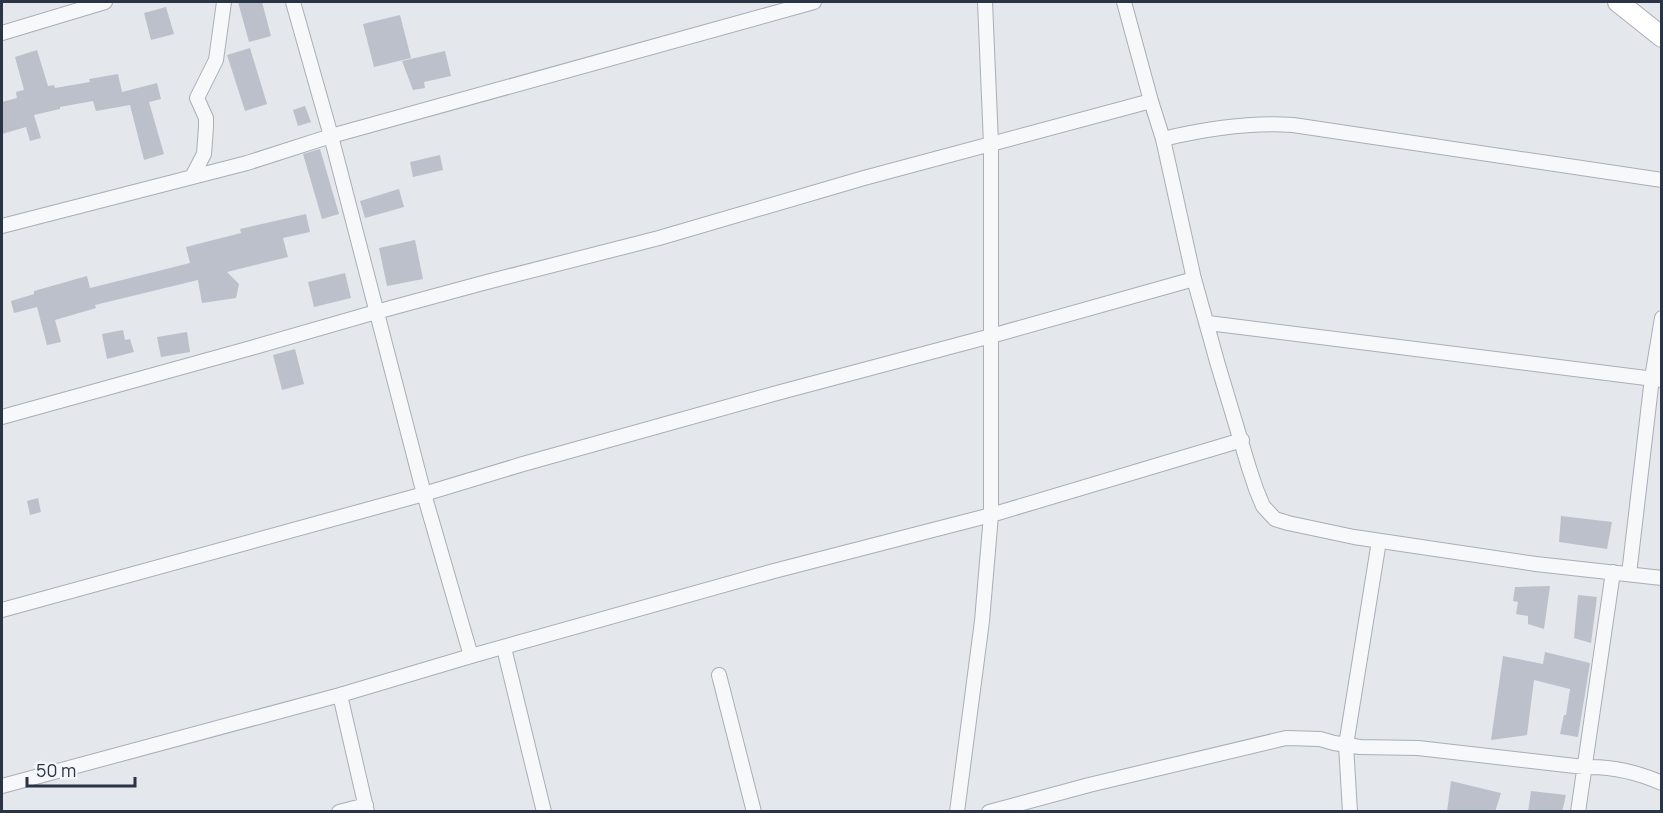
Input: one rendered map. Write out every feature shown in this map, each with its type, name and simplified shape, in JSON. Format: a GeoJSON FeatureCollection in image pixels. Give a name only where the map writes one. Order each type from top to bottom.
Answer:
{"type":"FeatureCollection","features":[{"type":"Feature","properties":{"kind":"main road"},"geometry":{"type":"LineString","coordinates":[[1618,2],[1662,37]]}},
{"type":"Feature","properties":{"kind":"street"},"geometry":{"type":"LineString","coordinates":[[2,33],[105,2]]}},
{"type":"Feature","properties":{"kind":"street"},"geometry":{"type":"LineString","coordinates":[[192,177],[204,154],[206,127],[206,118],[197,98],[216,60],[224,2]]}},
{"type":"Feature","properties":{"kind":"street"},"geometry":{"type":"LineString","coordinates":[[293,2],[331,136],[424,494],[471,656]]}},
{"type":"Feature","properties":{"kind":"street"},"geometry":{"type":"LineString","coordinates":[[2,226],[247,163],[331,136],[814,2]]}},
{"type":"Feature","properties":{"kind":"street"},"geometry":{"type":"LineString","coordinates":[[957,812],[982,621],[991,515],[990,144],[985,2]]}},
{"type":"Feature","properties":{"kind":"street"},"geometry":{"type":"LineString","coordinates":[[1124,2],[1163,139],[1194,279],[1218,364],[1256,489],[1263,506],[1275,519],[1379,541],[1536,564],[1662,578]]}},
{"type":"Feature","properties":{"kind":"street"},"geometry":{"type":"LineString","coordinates":[[2,417],[376,312],[659,238],[864,178],[1151,101]]}},
{"type":"Feature","properties":{"kind":"street"},"geometry":{"type":"LineString","coordinates":[[1163,139],[1201,130],[1272,124],[1293,125],[1662,180]]}},
{"type":"Feature","properties":{"kind":"street"},"geometry":{"type":"LineString","coordinates":[[2,610],[1194,279]]}},
{"type":"Feature","properties":{"kind":"street"},"geometry":{"type":"LineString","coordinates":[[1629,574],[1657,379],[1662,318]]}},
{"type":"Feature","properties":{"kind":"street"},"geometry":{"type":"LineString","coordinates":[[1208,323],[1657,379]]}},
{"type":"Feature","properties":{"kind":"street"},"geometry":{"type":"LineString","coordinates":[[2,786],[340,695],[774,571],[991,515],[1242,440]]}},
{"type":"Feature","properties":{"kind":"street"},"geometry":{"type":"LineString","coordinates":[[1350,812],[1346,745],[1379,541]]}},
{"type":"Feature","properties":{"kind":"street"},"geometry":{"type":"LineString","coordinates":[[1578,812],[1613,572]]}},
{"type":"Feature","properties":{"kind":"street"},"geometry":{"type":"LineString","coordinates":[[504,648],[544,812]]}},
{"type":"Feature","properties":{"kind":"street"},"geometry":{"type":"LineString","coordinates":[[719,675],[754,812]]}},
{"type":"Feature","properties":{"kind":"street"},"geometry":{"type":"LineString","coordinates":[[339,812],[366,808],[340,695]]}},
{"type":"Feature","properties":{"kind":"street"},"geometry":{"type":"LineString","coordinates":[[989,812],[1089,785],[1280,739],[1301,738],[1320,739],[1346,745],[1418,748],[1584,767],[1599,766],[1638,774],[1662,783]]}},
{"type":"Feature","properties":{"kind":"building"},"geometry":{"type":"Polygon","coordinates":[[[238,2],[262,2],[271,36],[249,42],[238,2]]]}},
{"type":"Feature","properties":{"kind":"building"},"geometry":{"type":"Polygon","coordinates":[[[166,7],[174,34],[151,40],[144,13],[166,7]]]}},
{"type":"Feature","properties":{"kind":"building"},"geometry":{"type":"Polygon","coordinates":[[[400,15],[411,58],[374,67],[363,24],[400,15]]]}},
{"type":"Feature","properties":{"kind":"building"},"geometry":{"type":"Polygon","coordinates":[[[250,48],[267,104],[245,111],[227,55],[250,48]]]}},
{"type":"Feature","properties":{"kind":"building"},"geometry":{"type":"Polygon","coordinates":[[[37,50],[48,86],[54,85],[55,88],[118,74],[122,92],[157,83],[161,99],[149,102],[164,154],[144,160],[130,105],[96,111],[93,101],[60,107],[60,109],[34,115],[41,138],[30,141],[26,127],[2,134],[2,102],[17,98],[16,92],[24,90],[15,57],[37,50]]]}},
{"type":"Feature","properties":{"kind":"building"},"geometry":{"type":"Polygon","coordinates":[[[445,51],[451,76],[424,82],[425,88],[413,90],[402,61],[445,51]]]}},
{"type":"Feature","properties":{"kind":"building"},"geometry":{"type":"Polygon","coordinates":[[[305,106],[311,122],[298,126],[293,110],[305,106]]]}},
{"type":"Feature","properties":{"kind":"building"},"geometry":{"type":"Polygon","coordinates":[[[320,149],[339,214],[322,219],[303,154],[320,149]]]}},
{"type":"Feature","properties":{"kind":"building"},"geometry":{"type":"Polygon","coordinates":[[[440,155],[443,170],[413,177],[410,162],[440,155]]]}},
{"type":"Feature","properties":{"kind":"building"},"geometry":{"type":"Polygon","coordinates":[[[399,189],[404,207],[365,218],[360,201],[399,189]]]}},
{"type":"Feature","properties":{"kind":"building"},"geometry":{"type":"Polygon","coordinates":[[[306,214],[310,232],[283,238],[288,257],[227,272],[239,284],[236,298],[202,303],[198,280],[95,305],[96,308],[55,320],[61,342],[47,345],[37,307],[14,313],[11,301],[34,294],[34,291],[87,276],[90,288],[190,263],[186,247],[241,233],[240,229],[306,214]]]}},
{"type":"Feature","properties":{"kind":"building"},"geometry":{"type":"Polygon","coordinates":[[[415,240],[423,279],[387,286],[379,248],[415,240]]]}},
{"type":"Feature","properties":{"kind":"building"},"geometry":{"type":"Polygon","coordinates":[[[345,273],[351,298],[314,307],[308,282],[345,273]]]}},
{"type":"Feature","properties":{"kind":"building"},"geometry":{"type":"Polygon","coordinates":[[[123,330],[125,340],[130,339],[134,352],[107,359],[102,334],[123,330]]]}},
{"type":"Feature","properties":{"kind":"building"},"geometry":{"type":"Polygon","coordinates":[[[187,332],[190,352],[161,357],[157,337],[187,332]]]}},
{"type":"Feature","properties":{"kind":"building"},"geometry":{"type":"Polygon","coordinates":[[[295,349],[304,384],[282,390],[273,355],[295,349]]]}},
{"type":"Feature","properties":{"kind":"building"},"geometry":{"type":"Polygon","coordinates":[[[38,498],[41,512],[30,515],[27,501],[38,498]]]}},
{"type":"Feature","properties":{"kind":"building"},"geometry":{"type":"Polygon","coordinates":[[[1561,516],[1612,522],[1607,549],[1559,542],[1561,516]]]}},
{"type":"Feature","properties":{"kind":"building"},"geometry":{"type":"Polygon","coordinates":[[[1550,586],[1544,629],[1528,624],[1528,616],[1516,614],[1518,602],[1513,601],[1515,587],[1550,586]]]}},
{"type":"Feature","properties":{"kind":"building"},"geometry":{"type":"Polygon","coordinates":[[[1578,595],[1597,597],[1591,643],[1574,638],[1578,595]]]}},
{"type":"Feature","properties":{"kind":"building"},"geometry":{"type":"Polygon","coordinates":[[[1545,652],[1590,663],[1578,737],[1560,734],[1570,689],[1534,680],[1527,735],[1491,740],[1503,656],[1543,664],[1545,652]]]}},
{"type":"Feature","properties":{"kind":"building"},"geometry":{"type":"Polygon","coordinates":[[[1451,781],[1501,793],[1495,812],[1447,812],[1451,781]]]}},
{"type":"Feature","properties":{"kind":"building"},"geometry":{"type":"Polygon","coordinates":[[[1531,791],[1566,795],[1562,812],[1528,812],[1531,791]]]}}]}
